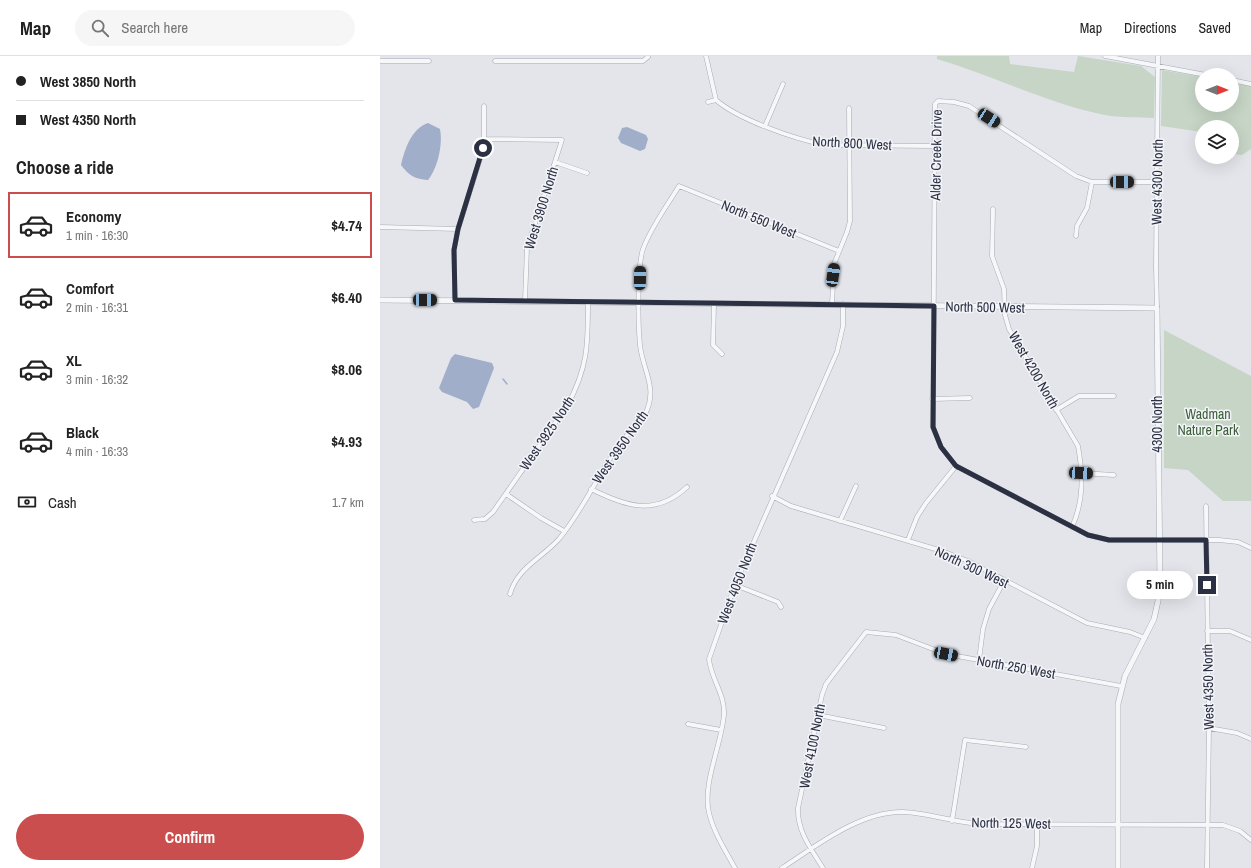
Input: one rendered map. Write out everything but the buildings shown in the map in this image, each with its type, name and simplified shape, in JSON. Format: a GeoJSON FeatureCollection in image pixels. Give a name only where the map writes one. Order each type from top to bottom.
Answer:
{"type":"FeatureCollection","features":[{"type":"Feature","properties":{"kind":"street"},"geometry":{"type":"LineString","coordinates":[[550,56],[550,61]]}},
{"type":"Feature","properties":{"kind":"street"},"geometry":{"type":"LineString","coordinates":[[706,56],[716,100],[708,102]]}},
{"type":"Feature","properties":{"kind":"street"},"geometry":{"type":"LineString","coordinates":[[1105,56],[1195,73]]}},
{"type":"Feature","properties":{"kind":"street","name":"West 4300 North"},"geometry":{"type":"LineString","coordinates":[[1158,56],[1158,308]]}},
{"type":"Feature","properties":{"kind":"street"},"geometry":{"type":"LineString","coordinates":[[495,61],[643,61],[648,57]]}},
{"type":"Feature","properties":{"kind":"street"},"geometry":{"type":"LineString","coordinates":[[380,60],[429,61]]}},
{"type":"Feature","properties":{"kind":"street"},"geometry":{"type":"LineString","coordinates":[[1239,81],[1251,84]]}},
{"type":"Feature","properties":{"kind":"street"},"geometry":{"type":"LineString","coordinates":[[765,126],[783,84]]}},
{"type":"Feature","properties":{"kind":"street","name":"North 800 West"},"geometry":{"type":"LineString","coordinates":[[716,100],[727,109],[765,126],[808,142],[825,145],[935,146]]}},
{"type":"Feature","properties":{"kind":"street","name":"Alder Creek Drive"},"geometry":{"type":"LineString","coordinates":[[956,466],[947,456],[933,427],[935,104],[938,101],[961,103],[977,110],[1076,176],[1092,182],[1157,182]]}},
{"type":"Feature","properties":{"kind":"street"},"geometry":{"type":"LineString","coordinates":[[455,300],[454,250],[458,229],[482,156],[484,139],[484,106]]}},
{"type":"Feature","properties":{"kind":"street"},"geometry":{"type":"LineString","coordinates":[[832,304],[833,275],[839,251],[850,221],[849,108]]}},
{"type":"Feature","properties":{"kind":"street","name":"West 3900 North"},"geometry":{"type":"LineString","coordinates":[[484,139],[562,140],[527,248],[525,301]]}},
{"type":"Feature","properties":{"kind":"street"},"geometry":{"type":"LineString","coordinates":[[554,162],[587,173]]}},
{"type":"Feature","properties":{"kind":"street"},"geometry":{"type":"LineString","coordinates":[[1076,236],[1077,226],[1087,208],[1092,182]]}},
{"type":"Feature","properties":{"kind":"street","name":"North 550 West"},"geometry":{"type":"LineString","coordinates":[[679,186],[839,251]]}},
{"type":"Feature","properties":{"kind":"street","name":"West 3950 North"},"geometry":{"type":"LineString","coordinates":[[510,594],[512,586],[518,575],[550,548],[564,531],[585,502],[591,489],[621,442],[643,418],[648,408],[650,386],[640,345],[640,263],[642,250],[679,186]]}},
{"type":"Feature","properties":{"kind":"street","name":"West 4200 North"},"geometry":{"type":"LineString","coordinates":[[993,209],[992,256],[1004,289],[1004,307],[1009,329],[1078,446],[1081,473],[1081,501],[1072,527]]}},
{"type":"Feature","properties":{"kind":"street"},"geometry":{"type":"LineString","coordinates":[[380,228],[458,229]]}},
{"type":"Feature","properties":{"kind":"street","name":"North 500 West"},"geometry":{"type":"LineString","coordinates":[[380,300],[1158,308]]}},
{"type":"Feature","properties":{"kind":"street","name":"West 3925 North"},"geometry":{"type":"LineString","coordinates":[[474,520],[485,519],[493,512],[567,406],[577,388],[588,348],[588,302]]}},
{"type":"Feature","properties":{"kind":"street"},"geometry":{"type":"LineString","coordinates":[[714,303],[713,345],[722,354]]}},
{"type":"Feature","properties":{"kind":"street","name":"West 4050 North"},"geometry":{"type":"LineString","coordinates":[[735,868],[714,828],[708,811],[708,792],[724,714],[722,697],[710,671],[709,659],[735,585],[772,496],[837,352],[843,326],[843,304]]}},
{"type":"Feature","properties":{"kind":"street","name":"4300 North"},"geometry":{"type":"LineString","coordinates":[[1118,868],[1117,719],[1122,686],[1130,665],[1154,619],[1158,601],[1160,540],[1157,478],[1158,308]]}},
{"type":"Feature","properties":{"kind":"street"},"geometry":{"type":"LineString","coordinates":[[1056,410],[1080,396],[1114,396]]}},
{"type":"Feature","properties":{"kind":"street"},"geometry":{"type":"LineString","coordinates":[[932,399],[970,398]]}},
{"type":"Feature","properties":{"kind":"street"},"geometry":{"type":"LineString","coordinates":[[908,540],[917,517],[926,503],[956,466],[1088,535],[1109,540],[1206,540],[1238,542],[1251,548]]}},
{"type":"Feature","properties":{"kind":"street"},"geometry":{"type":"LineString","coordinates":[[1081,473],[1114,475]]}},
{"type":"Feature","properties":{"kind":"street"},"geometry":{"type":"LineString","coordinates":[[840,521],[856,486]]}},
{"type":"Feature","properties":{"kind":"street"},"geometry":{"type":"LineString","coordinates":[[591,489],[627,504],[645,506],[666,501],[677,496],[687,487]]}},
{"type":"Feature","properties":{"kind":"street"},"geometry":{"type":"LineString","coordinates":[[506,494],[564,531]]}},
{"type":"Feature","properties":{"kind":"street","name":"North 300 West"},"geometry":{"type":"LineString","coordinates":[[772,496],[791,506],[908,540],[968,561],[1087,623],[1101,628],[1124,631],[1145,638]]}},
{"type":"Feature","properties":{"kind":"street","name":"West 4350 North"},"geometry":{"type":"LineString","coordinates":[[1206,506],[1209,728],[1207,868]]}},
{"type":"Feature","properties":{"kind":"street"},"geometry":{"type":"LineString","coordinates":[[979,660],[983,629],[990,609],[1004,581]]}},
{"type":"Feature","properties":{"kind":"street"},"geometry":{"type":"LineString","coordinates":[[735,585],[778,602],[781,607]]}},
{"type":"Feature","properties":{"kind":"street"},"geometry":{"type":"LineString","coordinates":[[1207,631],[1230,631],[1251,640]]}},
{"type":"Feature","properties":{"kind":"street","name":"North 250 West"},"geometry":{"type":"LineString","coordinates":[[866,632],[896,635],[946,654],[1122,686]]}},
{"type":"Feature","properties":{"kind":"street","name":"West 4100 North"},"geometry":{"type":"LineString","coordinates":[[823,868],[800,828],[798,808],[826,684],[866,632]]}},
{"type":"Feature","properties":{"kind":"street"},"geometry":{"type":"LineString","coordinates":[[818,715],[884,728]]}},
{"type":"Feature","properties":{"kind":"street"},"geometry":{"type":"LineString","coordinates":[[688,724],[721,730]]}},
{"type":"Feature","properties":{"kind":"street"},"geometry":{"type":"LineString","coordinates":[[1209,728],[1237,733],[1251,739]]}},
{"type":"Feature","properties":{"kind":"street"},"geometry":{"type":"LineString","coordinates":[[952,820],[965,740],[1026,747]]}},
{"type":"Feature","properties":{"kind":"street","name":"North 125 West"},"geometry":{"type":"LineString","coordinates":[[782,868],[811,849],[858,822],[891,812],[904,812],[982,824],[1207,824],[1231,827],[1251,840]]}},
{"type":"Feature","properties":{"kind":"street"},"geometry":{"type":"LineString","coordinates":[[1032,868],[1037,846],[1037,824]]}},
{"type":"Feature","properties":{"kind":"green space"},"geometry":{"type":"Polygon","coordinates":[[[937,56],[1009,56],[1010,64],[1074,72],[1078,56],[1141,66],[1155,77],[1154,118],[1111,116],[1062,104],[937,59],[937,56]]]}},
{"type":"Feature","properties":{"kind":"green space"},"geometry":{"type":"Polygon","coordinates":[[[1162,70],[1195,76],[1195,112],[1239,112],[1239,84],[1251,86],[1251,149],[1242,155],[1239,155],[1239,120],[1195,120],[1195,131],[1161,126],[1162,70]]]}},
{"type":"Feature","properties":{"kind":"green space","name":"Wadman Nature Park"},"geometry":{"type":"Polygon","coordinates":[[[1164,330],[1251,376],[1251,501],[1223,501],[1188,470],[1164,468],[1164,330]]]}},
{"type":"Feature","properties":{"kind":"water"},"geometry":{"type":"Polygon","coordinates":[[[428,123],[440,129],[441,142],[435,169],[428,180],[419,179],[413,176],[401,165],[407,146],[413,135],[422,126],[428,123]]]}},
{"type":"Feature","properties":{"kind":"water"},"geometry":{"type":"Polygon","coordinates":[[[627,127],[646,135],[648,139],[645,149],[640,151],[621,143],[618,138],[622,128],[627,127]]]}},
{"type":"Feature","properties":{"kind":"water"},"geometry":{"type":"Polygon","coordinates":[[[455,354],[492,363],[494,368],[479,407],[473,409],[467,402],[442,392],[439,388],[451,358],[455,354]]]}},
{"type":"Feature","properties":{"kind":"waterway"},"geometry":{"type":"LineString","coordinates":[[503,379],[507,384]]}},
{"type":"Feature","properties":{"kind":"route"},"geometry":{"type":"LineString","coordinates":[[483,148],[482,156],[458,229],[454,250],[455,300],[934,306],[932,399],[933,427],[941,447],[956,466],[1088,535],[1109,540],[1206,540],[1207,585]]}}]}
